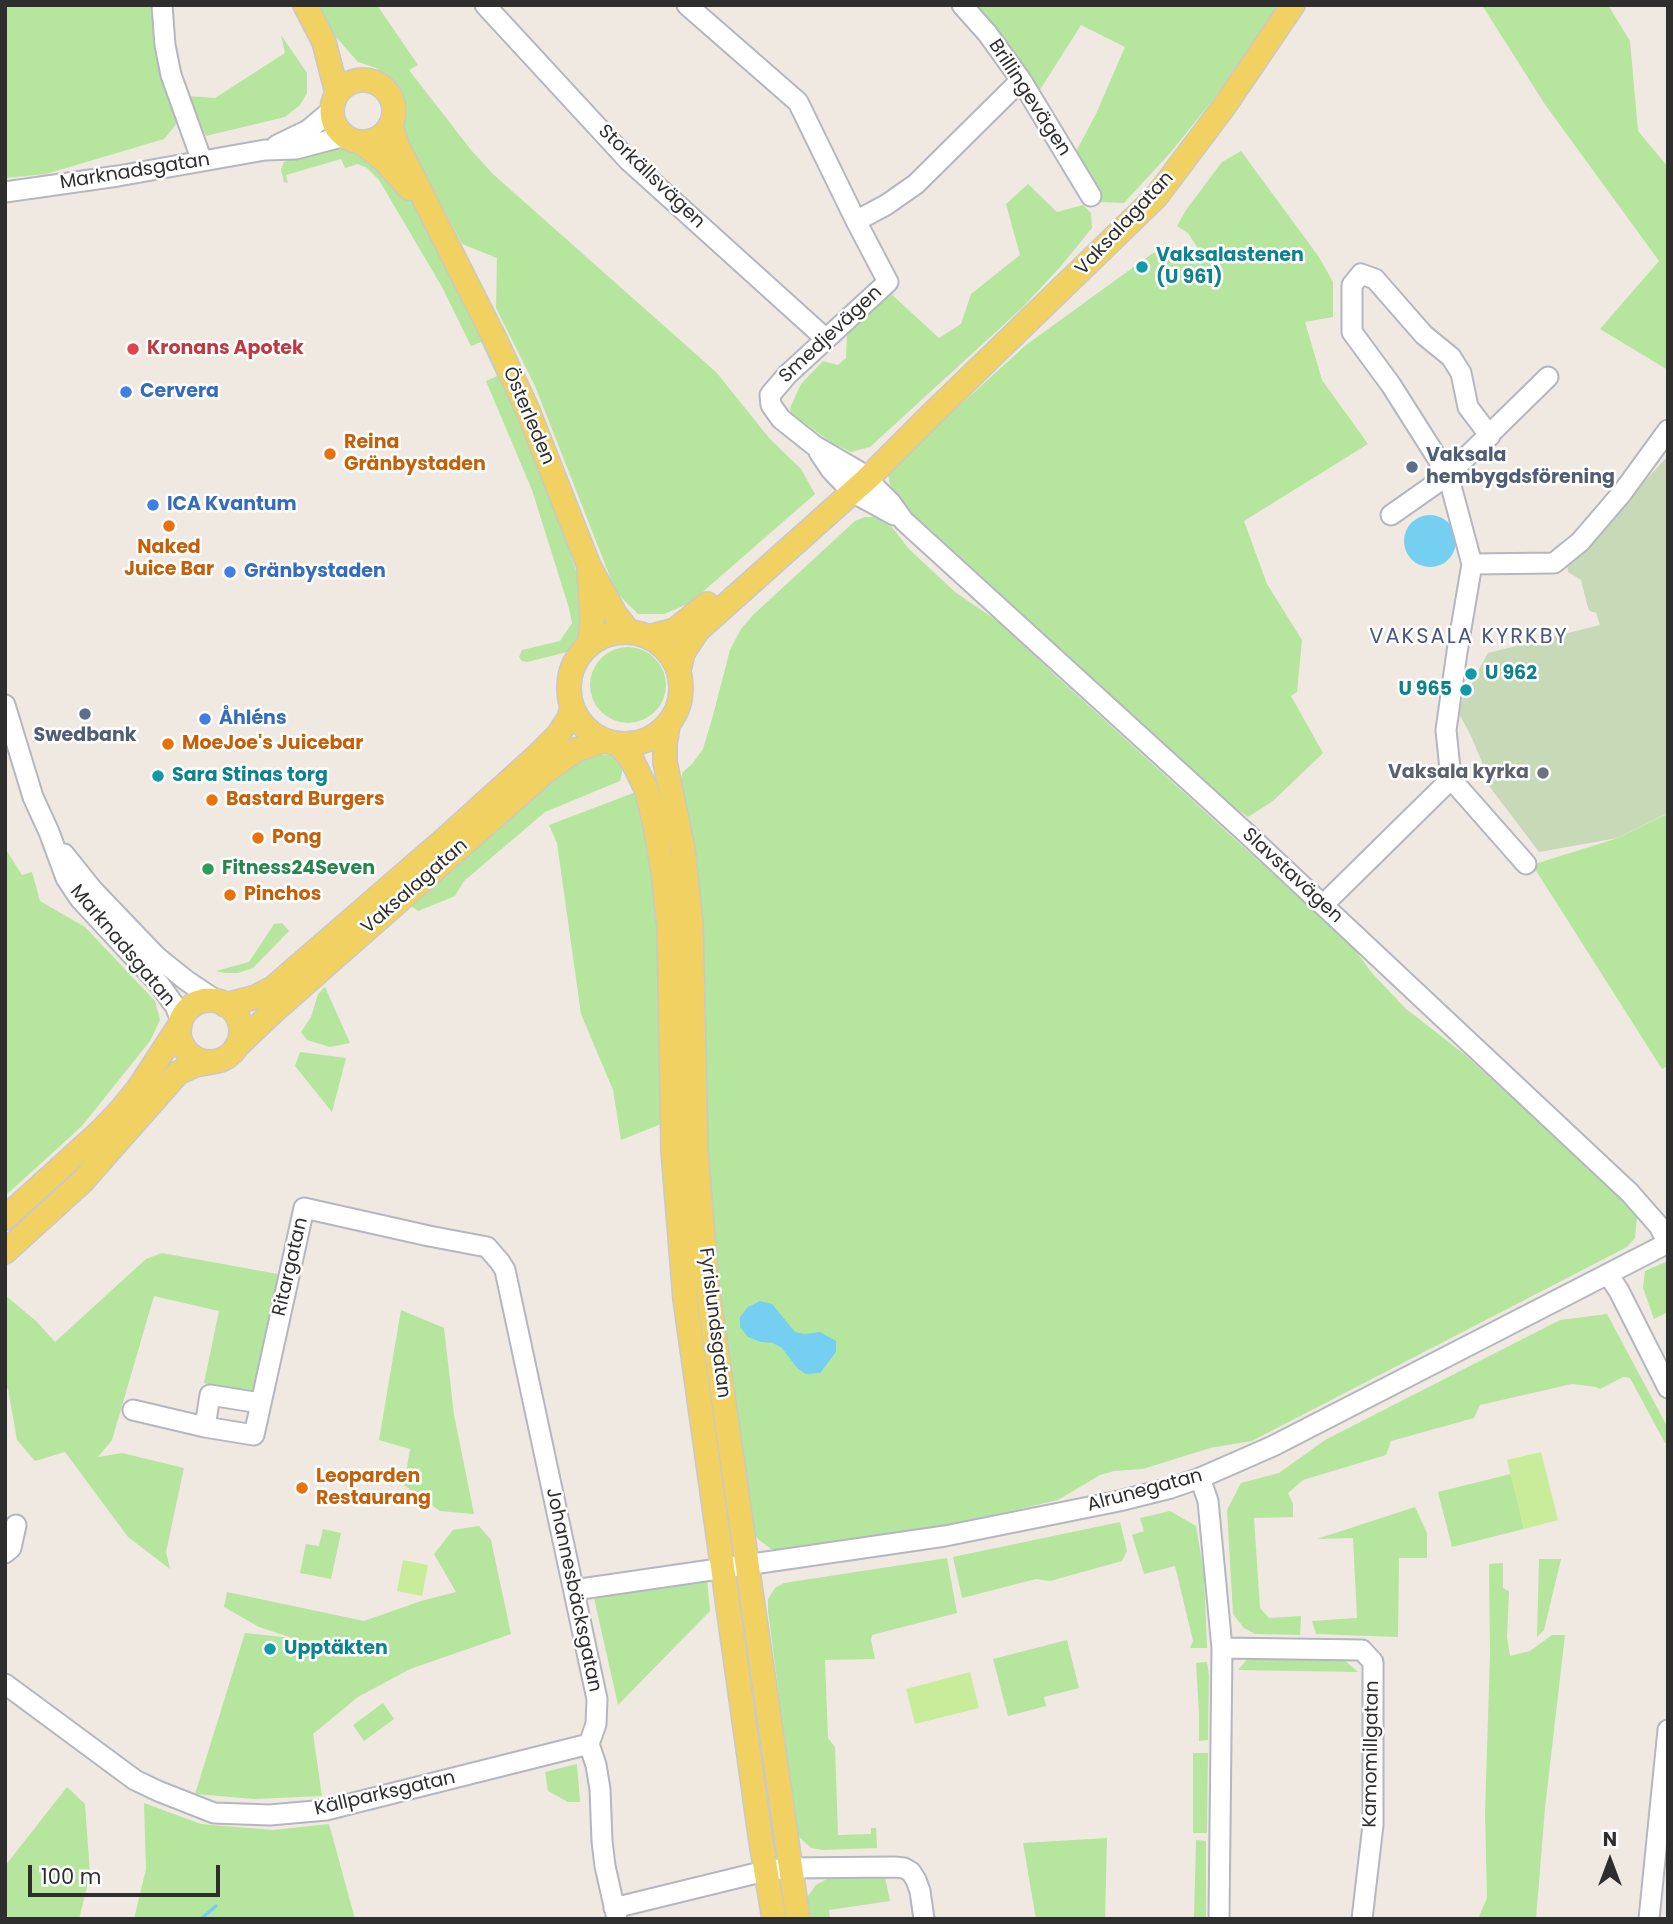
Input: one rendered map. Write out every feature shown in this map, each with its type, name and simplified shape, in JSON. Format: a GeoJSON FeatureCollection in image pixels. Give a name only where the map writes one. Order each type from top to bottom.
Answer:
{"type":"FeatureCollection","features":[{"type":"Feature","properties":{"kind":"main road"},"geometry":{"type":"LineString","coordinates":[[305,5],[324,42],[351,72],[362,80],[376,83],[388,92],[394,112],[391,126],[378,138],[353,139],[335,125],[324,42]]}},
{"type":"Feature","properties":{"kind":"main road","name":"Vaksalagatan"},"geometry":{"type":"LineString","coordinates":[[679,670],[686,648],[698,630],[855,481],[929,417],[1156,197],[1223,108],[1293,5]]}},
{"type":"Feature","properties":{"kind":"main road"},"geometry":{"type":"LineString","coordinates":[[334,102],[348,83],[362,80]]}},
{"type":"Feature","properties":{"kind":"main road","name":"Österleden"},"geometry":{"type":"LineString","coordinates":[[391,126],[398,147],[495,339],[528,411],[589,566],[615,614],[638,634]]}},
{"type":"Feature","properties":{"kind":"main road","name":"Österleden"},"geometry":{"type":"LineString","coordinates":[[353,139],[386,161],[418,197],[459,269]]}},
{"type":"Feature","properties":{"kind":"main road","name":"Vaksalagatan"},"geometry":{"type":"LineString","coordinates":[[638,634],[667,633],[687,621],[726,589],[827,496],[855,481]]}},
{"type":"Feature","properties":{"kind":"main road","name":"Österleden"},"geometry":{"type":"LineString","coordinates":[[589,566],[592,620],[589,645]]}},
{"type":"Feature","properties":{"kind":"main road"},"geometry":{"type":"LineString","coordinates":[[638,634],[664,647],[675,661],[682,681],[682,693],[675,716],[668,726],[651,739],[630,745],[611,743],[584,727],[572,708],[569,686],[571,671],[589,645],[607,635],[638,634]]}},
{"type":"Feature","properties":{"kind":"main road","name":"Vaksalagatan"},"geometry":{"type":"LineString","coordinates":[[221,1003],[248,1000],[264,994],[283,979],[537,756],[558,735],[572,708]]}},
{"type":"Feature","properties":{"kind":"main road","name":"Fyrislundsgatan"},"geometry":{"type":"LineString","coordinates":[[668,726],[665,762],[683,849],[691,923],[696,1151],[707,1282],[765,1871],[774,1919]]}},
{"type":"Feature","properties":{"kind":"main road","name":"Vaksalagatan"},"geometry":{"type":"LineString","coordinates":[[236,1047],[545,772],[576,750],[611,743]]}},
{"type":"Feature","properties":{"kind":"main road","name":"Fyrislundsgatan"},"geometry":{"type":"LineString","coordinates":[[611,743],[632,760],[647,791],[663,872],[669,927],[673,1151],[685,1299],[798,1919]]}},
{"type":"Feature","properties":{"kind":"main road"},"geometry":{"type":"LineString","coordinates":[[5,1218],[120,1111],[138,1089],[192,1006],[208,1001],[221,1003],[232,1010],[240,1024],[241,1032],[230,1055],[222,1060],[195,1065],[178,1073],[82,1181],[5,1252]]}},
{"type":"Feature","properties":{"kind":"main road"},"geometry":{"type":"LineString","coordinates":[[181,1022],[179,1035],[187,1052],[194,1058],[212,1062]]}},
{"type":"Feature","properties":{"kind":"street"},"geometry":{"type":"LineString","coordinates":[[162,5],[165,45],[171,75],[202,160]]}},
{"type":"Feature","properties":{"kind":"street","name":"Storkällsvägen"},"geometry":{"type":"LineString","coordinates":[[485,5],[629,160],[826,339]]}},
{"type":"Feature","properties":{"kind":"street"},"geometry":{"type":"LineString","coordinates":[[687,5],[797,102],[856,221],[886,205],[916,184],[1021,80]]}},
{"type":"Feature","properties":{"kind":"street","name":"Brillingevägen"},"geometry":{"type":"LineString","coordinates":[[962,5],[987,33],[1021,80],[1091,196]]}},
{"type":"Feature","properties":{"kind":"street","name":"Marknadsgatan"},"geometry":{"type":"LineString","coordinates":[[265,150],[308,130],[334,102]]}},
{"type":"Feature","properties":{"kind":"street","name":"Marknadsgatan"},"geometry":{"type":"LineString","coordinates":[[5,192],[118,176],[265,150],[296,149],[353,139]]}},
{"type":"Feature","properties":{"kind":"street","name":"Smedjevägen"},"geometry":{"type":"LineString","coordinates":[[855,481],[781,419],[771,405],[770,395],[787,375],[888,282],[856,221]]}},
{"type":"Feature","properties":{"kind":"street"},"geometry":{"type":"LineString","coordinates":[[1490,436],[1468,407],[1461,373],[1451,357],[1407,318],[1375,279],[1361,274],[1352,285],[1352,332],[1391,385],[1448,475],[1472,564],[1446,730],[1451,779],[1526,864]]}},
{"type":"Feature","properties":{"kind":"street"},"geometry":{"type":"LineString","coordinates":[[1391,515],[1448,475],[1548,377]]}},
{"type":"Feature","properties":{"kind":"street"},"geometry":{"type":"LineString","coordinates":[[1472,564],[1554,563],[1580,542],[1622,493],[1668,430]]}},
{"type":"Feature","properties":{"kind":"street","name":"Slavstavägen"},"geometry":{"type":"LineString","coordinates":[[855,481],[904,521],[1234,821],[1630,1193],[1659,1226],[1668,1243]]}},
{"type":"Feature","properties":{"kind":"street","name":"Marknadsgatan"},"geometry":{"type":"LineString","coordinates":[[5,705],[33,797],[66,878],[80,899],[151,974],[175,1006],[181,1022]]}},
{"type":"Feature","properties":{"kind":"street"},"geometry":{"type":"LineString","coordinates":[[1323,905],[1451,779]]}},
{"type":"Feature","properties":{"kind":"street","name":"Marknadsgatan"},"geometry":{"type":"LineString","coordinates":[[49,832],[92,889],[149,949],[187,981],[221,1003]]}},
{"type":"Feature","properties":{"kind":"street","name":"Ritargatan"},"geometry":{"type":"LineString","coordinates":[[132,1410],[254,1435],[304,1208],[487,1247],[500,1262]]}},
{"type":"Feature","properties":{"kind":"street","name":"Alrunegatan"},"geometry":{"type":"LineString","coordinates":[[574,1590],[945,1536],[1171,1488],[1273,1446],[1668,1243]]}},
{"type":"Feature","properties":{"kind":"street","name":"Johannesbäcksgatan"},"geometry":{"type":"LineString","coordinates":[[500,1262],[505,1270],[597,1699],[596,1724],[589,1744],[600,1789],[605,1866],[616,1913]]}},
{"type":"Feature","properties":{"kind":"street"},"geometry":{"type":"LineString","coordinates":[[1608,1274],[1668,1388]]}},
{"type":"Feature","properties":{"kind":"street"},"geometry":{"type":"LineString","coordinates":[[205,1427],[211,1395],[260,1404]]}},
{"type":"Feature","properties":{"kind":"street"},"geometry":{"type":"LineString","coordinates":[[1199,1478],[1208,1501],[1222,1648],[1219,1919]]}},
{"type":"Feature","properties":{"kind":"street"},"geometry":{"type":"LineString","coordinates":[[5,1553],[11,1548],[16,1525]]}},
{"type":"Feature","properties":{"kind":"street","name":"Kamomillgatan"},"geometry":{"type":"LineString","coordinates":[[1222,1648],[1362,1650],[1373,1662],[1373,1825],[1362,1919]]}},
{"type":"Feature","properties":{"kind":"street","name":"Källparksgatan"},"geometry":{"type":"LineString","coordinates":[[5,1684],[135,1780],[214,1813],[270,1815],[326,1810],[589,1744]]}},
{"type":"Feature","properties":{"kind":"street"},"geometry":{"type":"LineString","coordinates":[[1650,1919],[1668,1730]]}},
{"type":"Feature","properties":{"kind":"street"},"geometry":{"type":"LineString","coordinates":[[616,1913],[765,1871],[789,1868],[904,1868],[911,1872],[916,1880],[924,1919]]}},
{"type":"Feature","properties":{"kind":"green space"},"geometry":{"type":"Polygon","coordinates":[[[5,5],[158,5],[183,116],[164,139],[46,174],[5,178],[5,5]]]}},
{"type":"Feature","properties":{"kind":"green space"},"geometry":{"type":"Polygon","coordinates":[[[317,5],[377,5],[418,65],[409,70],[471,150],[494,175],[716,372],[770,439],[801,469],[815,494],[690,603],[664,614],[638,614],[616,592],[535,386],[496,308],[497,258],[462,244],[404,133],[406,103],[391,80],[376,68],[358,62],[329,29],[317,5]]]}},
{"type":"Feature","properties":{"kind":"green space"},"geometry":{"type":"Polygon","coordinates":[[[969,5],[1278,5],[1212,101],[1171,152],[1124,203],[1101,202],[1073,157],[1096,114],[1125,47],[1081,25],[1038,93],[969,5]]]}},
{"type":"Feature","properties":{"kind":"green space"},"geometry":{"type":"Polygon","coordinates":[[[1482,5],[1608,5],[1630,41],[1638,131],[1668,167],[1668,370],[1600,329],[1659,261],[1544,103],[1482,5]]]}},
{"type":"Feature","properties":{"kind":"green space"},"geometry":{"type":"Polygon","coordinates":[[[281,35],[307,73],[307,93],[300,105],[285,117],[206,136],[188,96],[215,98],[285,53],[281,35]]]}},
{"type":"Feature","properties":{"kind":"green space"},"geometry":{"type":"Polygon","coordinates":[[[342,146],[366,153],[401,184],[426,224],[528,426],[580,582],[583,636],[576,646],[567,652],[527,662],[519,657],[522,650],[560,641],[572,623],[532,490],[486,381],[497,376],[481,342],[471,346],[442,287],[379,180],[367,168],[358,164],[345,168],[341,159],[286,175],[288,183],[284,182],[281,169],[284,162],[342,146]]]}},
{"type":"Feature","properties":{"kind":"green space"},"geometry":{"type":"Polygon","coordinates":[[[1241,151],[1319,257],[1333,282],[1333,317],[1305,322],[1322,380],[1368,444],[1244,521],[1267,584],[1302,640],[1297,692],[1291,696],[1323,753],[1273,801],[1248,817],[1207,789],[1005,604],[987,582],[932,531],[906,512],[892,494],[888,475],[894,465],[1026,345],[1153,253],[1170,246],[1203,256],[1188,233],[1177,226],[1222,162],[1241,151]]]}},
{"type":"Feature","properties":{"kind":"green space"},"geometry":{"type":"Polygon","coordinates":[[[1028,184],[1057,212],[1083,205],[1091,213],[1092,228],[1022,308],[870,447],[851,452],[832,443],[791,413],[790,408],[801,384],[823,361],[838,365],[846,358],[847,331],[889,292],[939,338],[961,324],[971,294],[1020,255],[1006,204],[1028,184]]]}},
{"type":"Feature","properties":{"kind":"green space"},"geometry":{"type":"Polygon","coordinates":[[[1668,456],[1668,824],[1666,814],[1618,838],[1539,852],[1486,782],[1484,767],[1457,710],[1488,653],[1600,625],[1596,613],[1588,608],[1581,580],[1568,572],[1567,564],[1668,456]]]}},
{"type":"Feature","properties":{"kind":"green space"},"geometry":{"type":"Polygon","coordinates":[[[875,517],[892,527],[909,549],[955,592],[1002,624],[1353,947],[1372,973],[1405,1008],[1464,1054],[1631,1206],[1637,1217],[1635,1238],[1627,1247],[1252,1441],[1210,1448],[1143,1469],[1114,1471],[1100,1475],[1058,1500],[944,1527],[783,1551],[771,1549],[758,1539],[753,1533],[717,1286],[679,784],[683,772],[703,749],[730,650],[741,629],[855,521],[875,517]]]}},
{"type":"Feature","properties":{"kind":"green space"},"geometry":{"type":"Polygon","coordinates":[[[636,647],[649,653],[660,664],[666,677],[664,700],[649,717],[636,723],[620,723],[607,717],[592,700],[590,677],[596,664],[613,649],[636,647]]]}},
{"type":"Feature","properties":{"kind":"green space"},"geometry":{"type":"Polygon","coordinates":[[[588,754],[614,755],[624,764],[620,781],[545,812],[464,881],[455,896],[418,911],[411,906],[533,798],[588,754]]]}},
{"type":"Feature","properties":{"kind":"green space"},"geometry":{"type":"Polygon","coordinates":[[[636,792],[651,853],[660,937],[661,1124],[621,1140],[613,1090],[581,1014],[557,843],[549,825],[636,792]]]}},
{"type":"Feature","properties":{"kind":"green space"},"geometry":{"type":"Polygon","coordinates":[[[1667,814],[1668,1066],[1662,1069],[1535,869],[1538,863],[1618,838],[1667,814]]]}},
{"type":"Feature","properties":{"kind":"green space"},"geometry":{"type":"Polygon","coordinates":[[[5,848],[22,875],[32,872],[40,901],[85,927],[155,1001],[160,1020],[150,1041],[82,1126],[5,1196],[5,848]]]}},
{"type":"Feature","properties":{"kind":"green space"},"geometry":{"type":"Polygon","coordinates":[[[282,923],[289,931],[253,968],[238,973],[216,971],[249,962],[274,924],[282,923]]]}},
{"type":"Feature","properties":{"kind":"green space"},"geometry":{"type":"Polygon","coordinates":[[[325,987],[350,1043],[330,1047],[307,1040],[301,1032],[311,1017],[318,994],[325,987]]]}},
{"type":"Feature","properties":{"kind":"green space"},"geometry":{"type":"Polygon","coordinates":[[[300,1052],[346,1058],[332,1112],[295,1066],[300,1052]]]}},
{"type":"Feature","properties":{"kind":"green space"},"geometry":{"type":"Polygon","coordinates":[[[162,1253],[278,1274],[254,1392],[247,1396],[204,1383],[219,1311],[154,1296],[112,1440],[98,1457],[122,1453],[184,1468],[166,1552],[170,1569],[128,1537],[65,1452],[35,1461],[17,1440],[8,1389],[5,1387],[5,1295],[36,1321],[55,1342],[146,1259],[162,1253]]]}},
{"type":"Feature","properties":{"kind":"green space"},"geometry":{"type":"Polygon","coordinates":[[[1668,1261],[1668,1312],[1654,1319],[1643,1288],[1645,1271],[1668,1261]]]}},
{"type":"Feature","properties":{"kind":"green space"},"geometry":{"type":"Polygon","coordinates":[[[401,1310],[444,1328],[454,1415],[474,1514],[440,1511],[404,1485],[410,1449],[379,1440],[401,1310]]]}},
{"type":"Feature","properties":{"kind":"green space"},"geometry":{"type":"Polygon","coordinates":[[[1607,1314],[1668,1428],[1668,1442],[1665,1443],[1630,1378],[1623,1377],[1600,1389],[1572,1384],[1480,1405],[1474,1418],[1391,1441],[1386,1455],[1303,1480],[1288,1493],[1293,1504],[1293,1517],[1254,1518],[1260,1608],[1269,1618],[1301,1616],[1300,1635],[1255,1634],[1244,1628],[1233,1614],[1227,1510],[1241,1483],[1279,1473],[1325,1440],[1560,1320],[1607,1314]]]}},
{"type":"Feature","properties":{"kind":"green space"},"geometry":{"type":"Polygon","coordinates":[[[1541,1452],[1558,1520],[1524,1529],[1507,1460],[1541,1452]]]}},
{"type":"Feature","properties":{"kind":"green space"},"geometry":{"type":"Polygon","coordinates":[[[1511,1474],[1524,1529],[1452,1547],[1438,1492],[1511,1474]]]}},
{"type":"Feature","properties":{"kind":"green space"},"geometry":{"type":"Polygon","coordinates":[[[1415,1507],[1427,1533],[1427,1558],[1399,1558],[1398,1637],[1316,1634],[1312,1621],[1357,1618],[1353,1538],[1317,1539],[1415,1507]]]}},
{"type":"Feature","properties":{"kind":"green space"},"geometry":{"type":"Polygon","coordinates":[[[1170,1511],[1196,1526],[1204,1573],[1207,1648],[1190,1648],[1193,1641],[1175,1566],[1144,1574],[1132,1535],[1144,1531],[1140,1518],[1170,1511]]]}},
{"type":"Feature","properties":{"kind":"green space"},"geometry":{"type":"Polygon","coordinates":[[[1120,1522],[1127,1551],[1122,1561],[1050,1581],[1036,1579],[962,1598],[953,1557],[1120,1522]]]}},
{"type":"Feature","properties":{"kind":"green space"},"geometry":{"type":"Polygon","coordinates":[[[479,1526],[491,1540],[511,1634],[410,1669],[358,1697],[313,1734],[322,1796],[254,1799],[195,1794],[245,1633],[292,1638],[259,1627],[224,1607],[227,1592],[364,1621],[456,1592],[434,1554],[453,1530],[479,1526]]]}},
{"type":"Feature","properties":{"kind":"green space"},"geometry":{"type":"Polygon","coordinates":[[[323,1529],[341,1533],[331,1579],[300,1573],[306,1544],[319,1546],[323,1529]]]}},
{"type":"Feature","properties":{"kind":"green space"},"geometry":{"type":"Polygon","coordinates":[[[947,1558],[957,1613],[872,1635],[875,1659],[825,1660],[828,1738],[835,1747],[838,1835],[871,1834],[871,1828],[876,1828],[877,1848],[811,1848],[797,1835],[768,1599],[775,1588],[784,1583],[947,1558]]]}},
{"type":"Feature","properties":{"kind":"green space"},"geometry":{"type":"Polygon","coordinates":[[[1539,1559],[1561,1559],[1544,1630],[1537,1637],[1539,1559]]]}},
{"type":"Feature","properties":{"kind":"green space"},"geometry":{"type":"Polygon","coordinates":[[[403,1560],[428,1565],[422,1596],[397,1591],[403,1560]]]}},
{"type":"Feature","properties":{"kind":"green space"},"geometry":{"type":"Polygon","coordinates":[[[1503,1563],[1503,1588],[1509,1591],[1507,1637],[1510,1656],[1530,1651],[1552,1635],[1565,1635],[1545,1808],[1536,1919],[1478,1919],[1487,1898],[1485,1813],[1490,1654],[1489,1564],[1503,1563]]]}},
{"type":"Feature","properties":{"kind":"green space"},"geometry":{"type":"Polygon","coordinates":[[[707,1579],[710,1611],[618,1705],[594,1598],[707,1579]]]}},
{"type":"Feature","properties":{"kind":"green space"},"geometry":{"type":"Polygon","coordinates":[[[1067,1640],[1079,1688],[1044,1697],[1046,1706],[1008,1716],[993,1659],[1067,1640]]]}},
{"type":"Feature","properties":{"kind":"green space"},"geometry":{"type":"Polygon","coordinates":[[[1248,1658],[1343,1659],[1358,1672],[1238,1670],[1248,1658]]]}},
{"type":"Feature","properties":{"kind":"green space"},"geometry":{"type":"Polygon","coordinates":[[[1207,1662],[1208,1740],[1199,1741],[1196,1663],[1207,1662]]]}},
{"type":"Feature","properties":{"kind":"green space"},"geometry":{"type":"Polygon","coordinates":[[[970,1672],[979,1708],[915,1724],[906,1689],[970,1672]]]}},
{"type":"Feature","properties":{"kind":"green space"},"geometry":{"type":"Polygon","coordinates":[[[383,1703],[394,1719],[364,1741],[353,1725],[383,1703]]]}},
{"type":"Feature","properties":{"kind":"green space"},"geometry":{"type":"Polygon","coordinates":[[[1193,1753],[1208,1753],[1207,1833],[1193,1833],[1193,1753]]]}},
{"type":"Feature","properties":{"kind":"green space"},"geometry":{"type":"Polygon","coordinates":[[[577,1764],[580,1802],[568,1802],[548,1791],[545,1772],[577,1764]]]}},
{"type":"Feature","properties":{"kind":"green space"},"geometry":{"type":"Polygon","coordinates":[[[67,1787],[85,1804],[90,1875],[79,1919],[5,1919],[5,1866],[67,1787]]]}},
{"type":"Feature","properties":{"kind":"green space"},"geometry":{"type":"Polygon","coordinates":[[[144,1803],[201,1824],[273,1830],[329,1824],[355,1919],[134,1919],[146,1869],[144,1803]]]}},
{"type":"Feature","properties":{"kind":"green space"},"geometry":{"type":"Polygon","coordinates":[[[1107,1838],[1105,1919],[1036,1919],[1023,1843],[1107,1838]]]}},
{"type":"Feature","properties":{"kind":"green space"},"geometry":{"type":"Polygon","coordinates":[[[1196,1840],[1206,1841],[1206,1919],[1194,1919],[1196,1840]]]}},
{"type":"Feature","properties":{"kind":"green space"},"geometry":{"type":"Polygon","coordinates":[[[885,1877],[890,1901],[829,1910],[830,1919],[811,1919],[807,1897],[816,1885],[827,1879],[885,1877]]]}},
{"type":"Feature","properties":{"kind":"water"},"geometry":{"type":"Polygon","coordinates":[[[1430,515],[1440,517],[1448,523],[1454,531],[1454,551],[1448,559],[1440,565],[1430,567],[1420,565],[1412,559],[1406,551],[1404,541],[1406,531],[1412,523],[1420,517],[1430,515]]]}},
{"type":"Feature","properties":{"kind":"water"},"geometry":{"type":"Polygon","coordinates":[[[760,1301],[772,1304],[795,1332],[820,1332],[836,1341],[836,1352],[820,1373],[806,1374],[797,1368],[782,1348],[748,1337],[740,1327],[740,1317],[748,1307],[760,1301]]]}},
{"type":"Feature","properties":{"kind":"waterway"},"geometry":{"type":"LineString","coordinates":[[201,1919],[216,1906]]}},
{"type":"Feature","properties":{"kind":"place","name":"Vaksalastenen (U 961)"},"geometry":{"type":"Point","coordinates":[1142,267]}},
{"type":"Feature","properties":{"kind":"place","name":"Kronans Apotek"},"geometry":{"type":"Point","coordinates":[133,349]}},
{"type":"Feature","properties":{"kind":"place","name":"Cervera"},"geometry":{"type":"Point","coordinates":[126,392]}},
{"type":"Feature","properties":{"kind":"place","name":"Reina Gränbystaden"},"geometry":{"type":"Point","coordinates":[330,454]}},
{"type":"Feature","properties":{"kind":"place","name":"Vaksala hembygdsförening"},"geometry":{"type":"Point","coordinates":[1412,467]}},
{"type":"Feature","properties":{"kind":"place","name":"ICA Kvantum"},"geometry":{"type":"Point","coordinates":[153,505]}},
{"type":"Feature","properties":{"kind":"place","name":"Naked Juice Bar"},"geometry":{"type":"Point","coordinates":[169,526]}},
{"type":"Feature","properties":{"kind":"place","name":"Gränbystaden"},"geometry":{"type":"Point","coordinates":[230,572]}},
{"type":"Feature","properties":{"kind":"place","name":"U 962"},"geometry":{"type":"Point","coordinates":[1471,674]}},
{"type":"Feature","properties":{"kind":"place","name":"U 965"},"geometry":{"type":"Point","coordinates":[1466,690]}},
{"type":"Feature","properties":{"kind":"place","name":"Swedbank"},"geometry":{"type":"Point","coordinates":[85,714]}},
{"type":"Feature","properties":{"kind":"place","name":"Åhléns"},"geometry":{"type":"Point","coordinates":[205,719]}},
{"type":"Feature","properties":{"kind":"place","name":"MoeJoe's Juicebar"},"geometry":{"type":"Point","coordinates":[168,744]}},
{"type":"Feature","properties":{"kind":"place","name":"Vaksala kyrka"},"geometry":{"type":"Point","coordinates":[1543,773]}},
{"type":"Feature","properties":{"kind":"place","name":"Sara Stinas torg"},"geometry":{"type":"Point","coordinates":[158,776]}},
{"type":"Feature","properties":{"kind":"place","name":"Bastard Burgers"},"geometry":{"type":"Point","coordinates":[212,800]}},
{"type":"Feature","properties":{"kind":"place","name":"Pong"},"geometry":{"type":"Point","coordinates":[258,838]}},
{"type":"Feature","properties":{"kind":"place","name":"Fitness24Seven"},"geometry":{"type":"Point","coordinates":[208,869]}},
{"type":"Feature","properties":{"kind":"place","name":"Pinchos"},"geometry":{"type":"Point","coordinates":[230,895]}},
{"type":"Feature","properties":{"kind":"place","name":"Leoparden Restaurang"},"geometry":{"type":"Point","coordinates":[302,1488]}},
{"type":"Feature","properties":{"kind":"place","name":"Upptäkten"},"geometry":{"type":"Point","coordinates":[270,1649]}},
{"type":"Feature","properties":{"kind":"district","name":"VAKSALA KYRKBY"},"geometry":{"type":"Point","coordinates":[1469,638]}}]}
